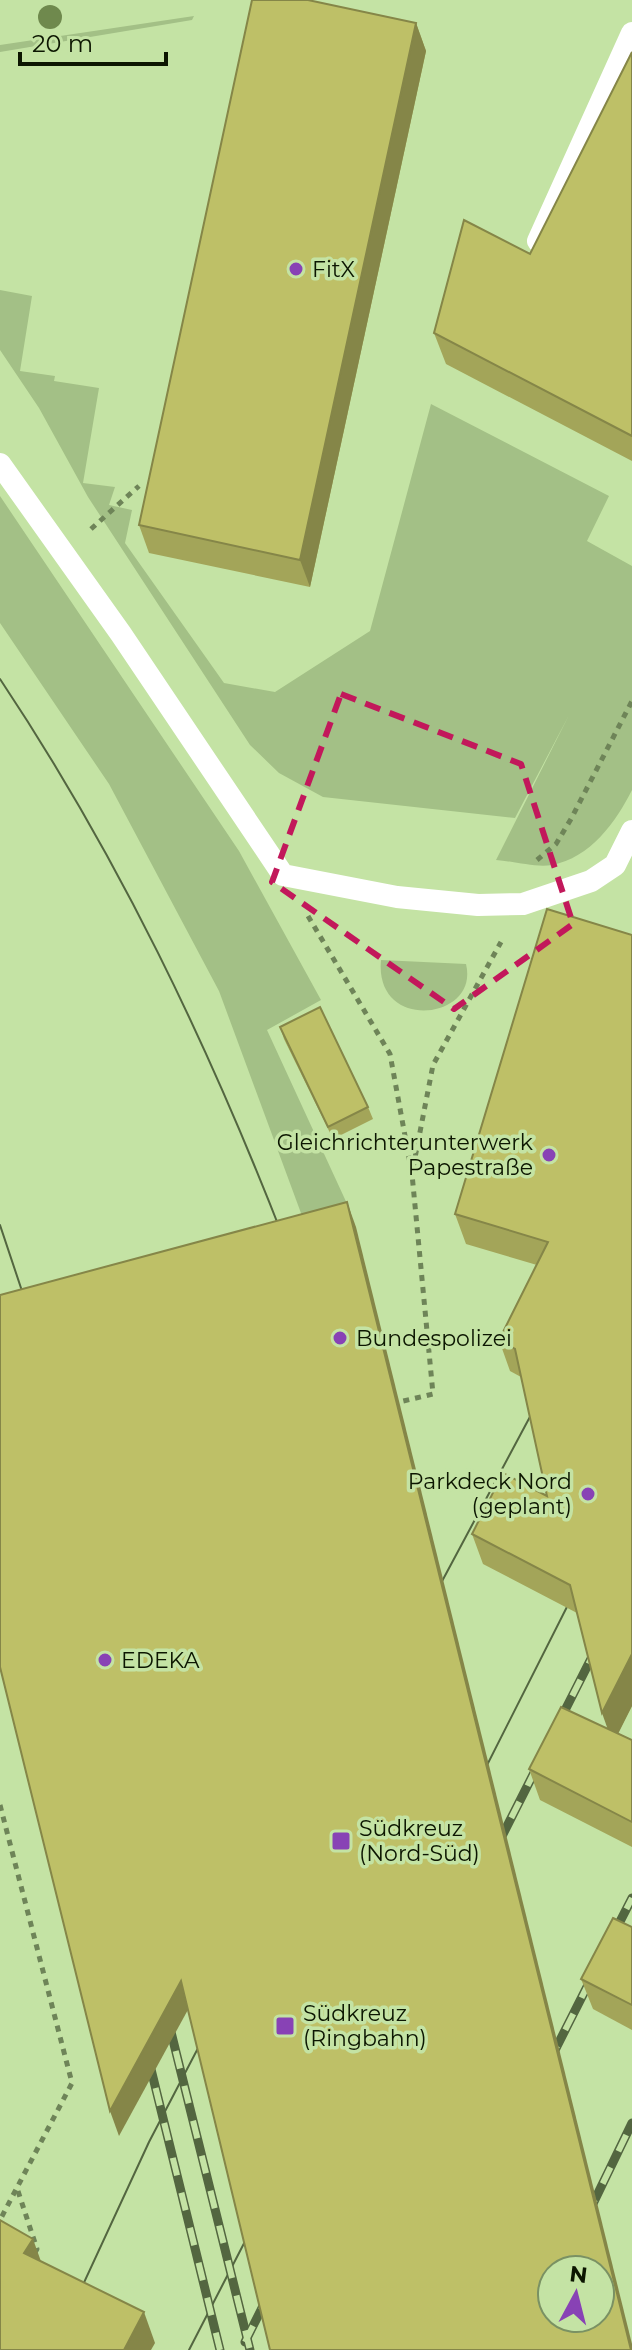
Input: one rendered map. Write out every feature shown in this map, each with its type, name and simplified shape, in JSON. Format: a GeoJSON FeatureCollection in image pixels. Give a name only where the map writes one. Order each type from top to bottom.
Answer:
{"type":"FeatureCollection","features":[{"type":"Feature","properties":{"kind":"lane"},"geometry":{"type":"LineString","coordinates":[[533,253],[632,33]]}},
{"type":"Feature","properties":{"kind":"lane"},"geometry":{"type":"LineString","coordinates":[[0,464],[121,634],[283,875],[397,897],[478,905],[523,904],[591,881],[615,865],[632,831]]}},
{"type":"Feature","properties":{"kind":"path"},"geometry":{"type":"LineString","coordinates":[[91,529],[139,486]]}},
{"type":"Feature","properties":{"kind":"path"},"geometry":{"type":"LineString","coordinates":[[537,857],[556,844],[632,701]]}},
{"type":"Feature","properties":{"kind":"path"},"geometry":{"type":"LineString","coordinates":[[283,875],[390,1054],[412,1174],[433,1394],[399,1402]]}},
{"type":"Feature","properties":{"kind":"path"},"geometry":{"type":"LineString","coordinates":[[412,1174],[433,1065],[523,904]]}},
{"type":"Feature","properties":{"kind":"path"},"geometry":{"type":"LineString","coordinates":[[0,1805],[72,2083],[0,2220]]}},
{"type":"Feature","properties":{"kind":"path"},"geometry":{"type":"LineString","coordinates":[[18,2189],[37,2249],[32,2259]]}},
{"type":"Feature","properties":{"kind":"highlighted area"},"geometry":{"type":"Polygon","coordinates":[[[341,694],[521,764],[573,924],[454,1009],[272,882],[341,694]]]}},
{"type":"Feature","properties":{"kind":"green space"},"geometry":{"type":"Polygon","coordinates":[[[194,16],[192,20],[0,52],[0,45],[194,16]]]}},
{"type":"Feature","properties":{"kind":"green space"},"geometry":{"type":"Polygon","coordinates":[[[0,290],[32,296],[20,371],[55,376],[54,381],[99,388],[83,483],[115,487],[109,505],[132,510],[125,543],[224,683],[275,692],[370,631],[431,404],[609,496],[587,541],[632,566],[632,790],[610,826],[590,847],[566,861],[546,866],[496,860],[569,715],[515,818],[323,797],[279,773],[250,745],[88,497],[39,408],[0,350],[0,290]]]}},
{"type":"Feature","properties":{"kind":"green space"},"geometry":{"type":"Polygon","coordinates":[[[0,496],[239,851],[321,1000],[267,1030],[349,1208],[305,1224],[219,991],[109,784],[0,623],[0,496]]]}},
{"type":"Feature","properties":{"kind":"green space"},"geometry":{"type":"Polygon","coordinates":[[[381,960],[466,964],[466,983],[458,997],[443,1007],[426,1010],[409,1008],[393,999],[383,983],[381,960]]]}},
{"type":"Feature","properties":{"kind":"building"},"geometry":{"type":"Polygon","coordinates":[[[252,0],[308,0],[416,23],[300,560],[139,525],[252,0]]]}},
{"type":"Feature","properties":{"kind":"building"},"geometry":{"type":"Polygon","coordinates":[[[632,52],[632,436],[434,333],[464,220],[530,254],[632,52]]]}},
{"type":"Feature","properties":{"kind":"building"},"geometry":{"type":"Polygon","coordinates":[[[547,909],[632,935],[632,1654],[602,1713],[570,1585],[472,1534],[503,1473],[547,1496],[515,1349],[499,1340],[548,1242],[455,1214],[547,909]]]}},
{"type":"Feature","properties":{"kind":"building"},"geometry":{"type":"Polygon","coordinates":[[[320,1007],[368,1107],[328,1127],[280,1027],[320,1007]]]}},
{"type":"Feature","properties":{"kind":"building"},"geometry":{"type":"Polygon","coordinates":[[[347,1202],[607,2254],[536,2254],[536,2334],[616,2334],[616,2289],[631,2350],[270,2350],[181,1981],[110,2111],[0,1667],[0,1295],[347,1202]]]}},
{"type":"Feature","properties":{"kind":"building"},"geometry":{"type":"Polygon","coordinates":[[[561,1707],[632,1740],[632,1822],[529,1769],[561,1707]]]}},
{"type":"Feature","properties":{"kind":"building"},"geometry":{"type":"Polygon","coordinates":[[[613,1918],[632,1927],[632,2005],[581,1979],[613,1918]]]}},
{"type":"Feature","properties":{"kind":"building"},"geometry":{"type":"Polygon","coordinates":[[[0,2220],[33,2239],[24,2253],[144,2312],[124,2350],[0,2350],[0,2220]]]}},
{"type":"Feature","properties":{"kind":"tram line"},"geometry":{"type":"LineString","coordinates":[[0,679],[83,814],[158,953],[225,1095],[285,1242]]}},
{"type":"Feature","properties":{"kind":"tram line"},"geometry":{"type":"LineString","coordinates":[[0,1225],[28,1309]]}},
{"type":"Feature","properties":{"kind":"tram line"},"geometry":{"type":"LineString","coordinates":[[432,1600],[540,1398]]}},
{"type":"Feature","properties":{"kind":"tram line"},"geometry":{"type":"LineString","coordinates":[[478,1783],[577,1587]]}},
{"type":"Feature","properties":{"kind":"tram line"},"geometry":{"type":"LineString","coordinates":[[75,2302],[149,2142],[208,2029]]}},
{"type":"Feature","properties":{"kind":"tram line"},"geometry":{"type":"LineString","coordinates":[[189,2350],[255,2222]]}},
{"type":"Feature","properties":{"kind":"railway"},"geometry":{"type":"LineString","coordinates":[[556,1728],[599,1643]]}},
{"type":"Feature","properties":{"kind":"railway"},"geometry":{"type":"LineString","coordinates":[[495,1850],[542,1757]]}},
{"type":"Feature","properties":{"kind":"railway"},"geometry":{"type":"LineString","coordinates":[[610,1941],[632,1898]]}},
{"type":"Feature","properties":{"kind":"railway"},"geometry":{"type":"LineString","coordinates":[[549,2062],[596,1969]]}},
{"type":"Feature","properties":{"kind":"railway"},"geometry":{"type":"LineString","coordinates":[[167,2016],[250,2350]]}},
{"type":"Feature","properties":{"kind":"railway"},"geometry":{"type":"LineString","coordinates":[[147,2053],[220,2350]]}},
{"type":"Feature","properties":{"kind":"railway"},"geometry":{"type":"LineString","coordinates":[[587,2216],[632,2123]]}},
{"type":"Feature","properties":{"kind":"railway"},"geometry":{"type":"LineString","coordinates":[[245,2342],[270,2292]]}},
{"type":"Feature","properties":{"kind":"place","name":"FitX"},"geometry":{"type":"Point","coordinates":[296,269]}},
{"type":"Feature","properties":{"kind":"place","name":"Gleichrichterunterwerk Papestraße"},"geometry":{"type":"Point","coordinates":[549,1155]}},
{"type":"Feature","properties":{"kind":"place","name":"Bundespolizei"},"geometry":{"type":"Point","coordinates":[340,1338]}},
{"type":"Feature","properties":{"kind":"place","name":"Parkdeck Nord (geplant)"},"geometry":{"type":"Point","coordinates":[588,1494]}},
{"type":"Feature","properties":{"kind":"place","name":"EDEKA"},"geometry":{"type":"Point","coordinates":[105,1660]}},
{"type":"Feature","properties":{"kind":"place","name":"Südkreuz (Nord-Süd)"},"geometry":{"type":"Point","coordinates":[341,1841]}},
{"type":"Feature","properties":{"kind":"place","name":"Südkreuz (Ringbahn)"},"geometry":{"type":"Point","coordinates":[285,2026]}}]}
